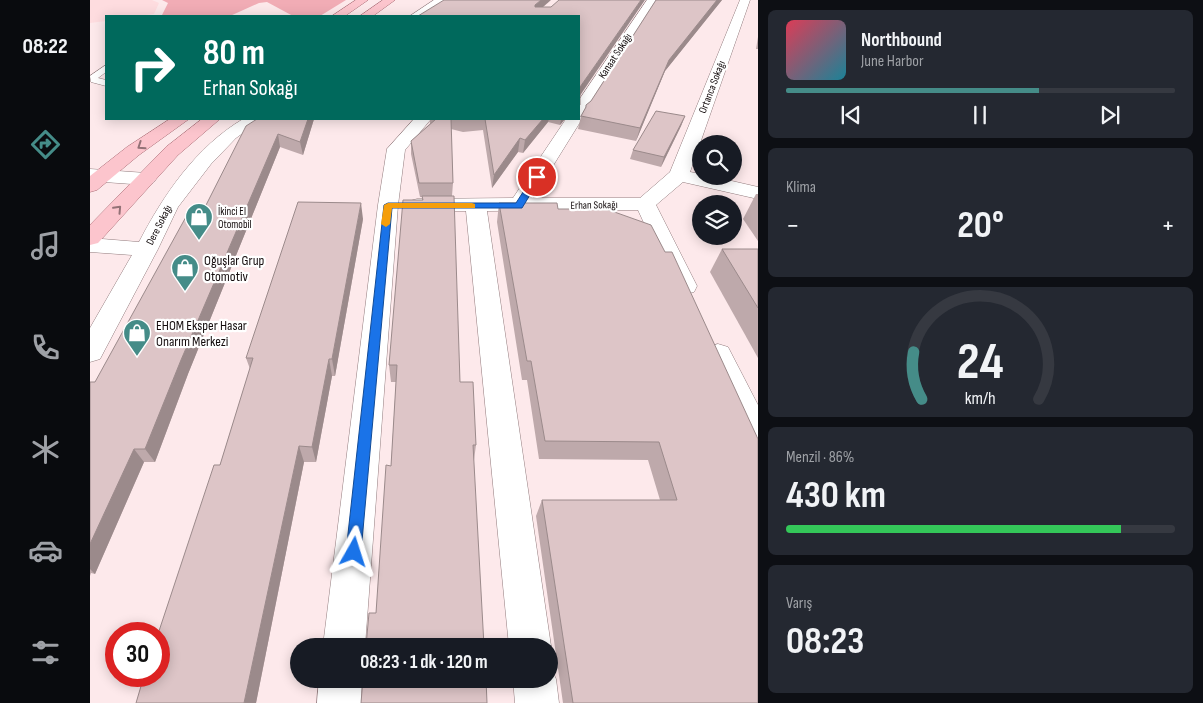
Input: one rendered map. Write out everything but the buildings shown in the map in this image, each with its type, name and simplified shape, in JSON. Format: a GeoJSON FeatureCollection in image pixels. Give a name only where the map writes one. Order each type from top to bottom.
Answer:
{"type":"FeatureCollection","features":[{"type":"Feature","properties":{"kind":"main road"},"geometry":{"type":"LineString","coordinates":[[340,15],[363,0]]}},
{"type":"Feature","properties":{"kind":"main road"},"geometry":{"type":"LineString","coordinates":[[368,15],[390,0]]}},
{"type":"Feature","properties":{"kind":"main road"},"geometry":{"type":"LineString","coordinates":[[94,179],[180,120]]}},
{"type":"Feature","properties":{"kind":"main road"},"geometry":{"type":"LineString","coordinates":[[90,238],[172,151],[211,120]]}},
{"type":"Feature","properties":{"kind":"street"},"geometry":{"type":"LineString","coordinates":[[418,15],[442,0]]}},
{"type":"Feature","properties":{"kind":"street","name":"Kanaat Sokağı"},"geometry":{"type":"LineString","coordinates":[[580,110],[652,0]]}},
{"type":"Feature","properties":{"kind":"street","name":"Ortanca Sokağı"},"geometry":{"type":"LineString","coordinates":[[679,175],[745,0]]}},
{"type":"Feature","properties":{"kind":"street","name":"Dere Sokağı"},"geometry":{"type":"LineString","coordinates":[[90,352],[147,249],[168,206],[204,160],[230,134],[252,120]]}},
{"type":"Feature","properties":{"kind":"street"},"geometry":{"type":"LineString","coordinates":[[345,638],[388,205],[396,149],[422,120]]}},
{"type":"Feature","properties":{"kind":"street"},"geometry":{"type":"LineString","coordinates":[[518,206],[573,120]]}},
{"type":"Feature","properties":{"kind":"street"},"geometry":{"type":"LineString","coordinates":[[697,310],[645,204],[679,175],[758,193]]}},
{"type":"Feature","properties":{"kind":"street"},"geometry":{"type":"LineString","coordinates":[[94,179],[146,179]]}},
{"type":"Feature","properties":{"kind":"street","name":"Erhan Sokağı"},"geometry":{"type":"LineString","coordinates":[[388,205],[518,206],[645,204]]}},
{"type":"Feature","properties":{"kind":"street"},"geometry":{"type":"LineString","coordinates":[[476,206],[529,638]]}},
{"type":"Feature","properties":{"kind":"street"},"geometry":{"type":"LineString","coordinates":[[90,245],[147,249]]}},
{"type":"Feature","properties":{"kind":"street"},"geometry":{"type":"LineString","coordinates":[[710,336],[758,436]]}},
{"type":"Feature","properties":{"kind":"street"},"geometry":{"type":"LineString","coordinates":[[339,703],[340,688]]}},
{"type":"Feature","properties":{"kind":"street"},"geometry":{"type":"LineString","coordinates":[[535,688],[537,703]]}},
{"type":"Feature","properties":{"kind":"lane"},"geometry":{"type":"LineString","coordinates":[[105,69],[93,78],[105,83]]}},
{"type":"Feature","properties":{"kind":"shaded area"},"geometry":{"type":"Polygon","coordinates":[[[90,0],[152,0],[159,3],[154,14],[105,15],[105,21],[90,23],[90,0]]]}},
{"type":"Feature","properties":{"kind":"shaded area"},"geometry":{"type":"Polygon","coordinates":[[[162,0],[346,0],[322,15],[291,15],[267,2],[259,3],[232,15],[162,15],[168,3],[162,0]]]}},
{"type":"Feature","properties":{"kind":"slow traffic"},"geometry":{"type":"LineString","coordinates":[[386,224],[388,205],[472,206]]}},
{"type":"Feature","properties":{"kind":"place","name":"İkinci El Otomobil"},"geometry":{"type":"Point","coordinates":[199,241]}},
{"type":"Feature","properties":{"kind":"place","name":"Oğuşlar Grup Otomotiv"},"geometry":{"type":"Point","coordinates":[185,292]}},
{"type":"Feature","properties":{"kind":"place","name":"EHOM Eksper Hasar Onarım Merkezi"},"geometry":{"type":"Point","coordinates":[137,357]}},
{"type":"Feature","properties":{"kind":"route"},"geometry":{"type":"LineString","coordinates":[[354,552],[388,205],[518,206],[537,177]]}}]}
